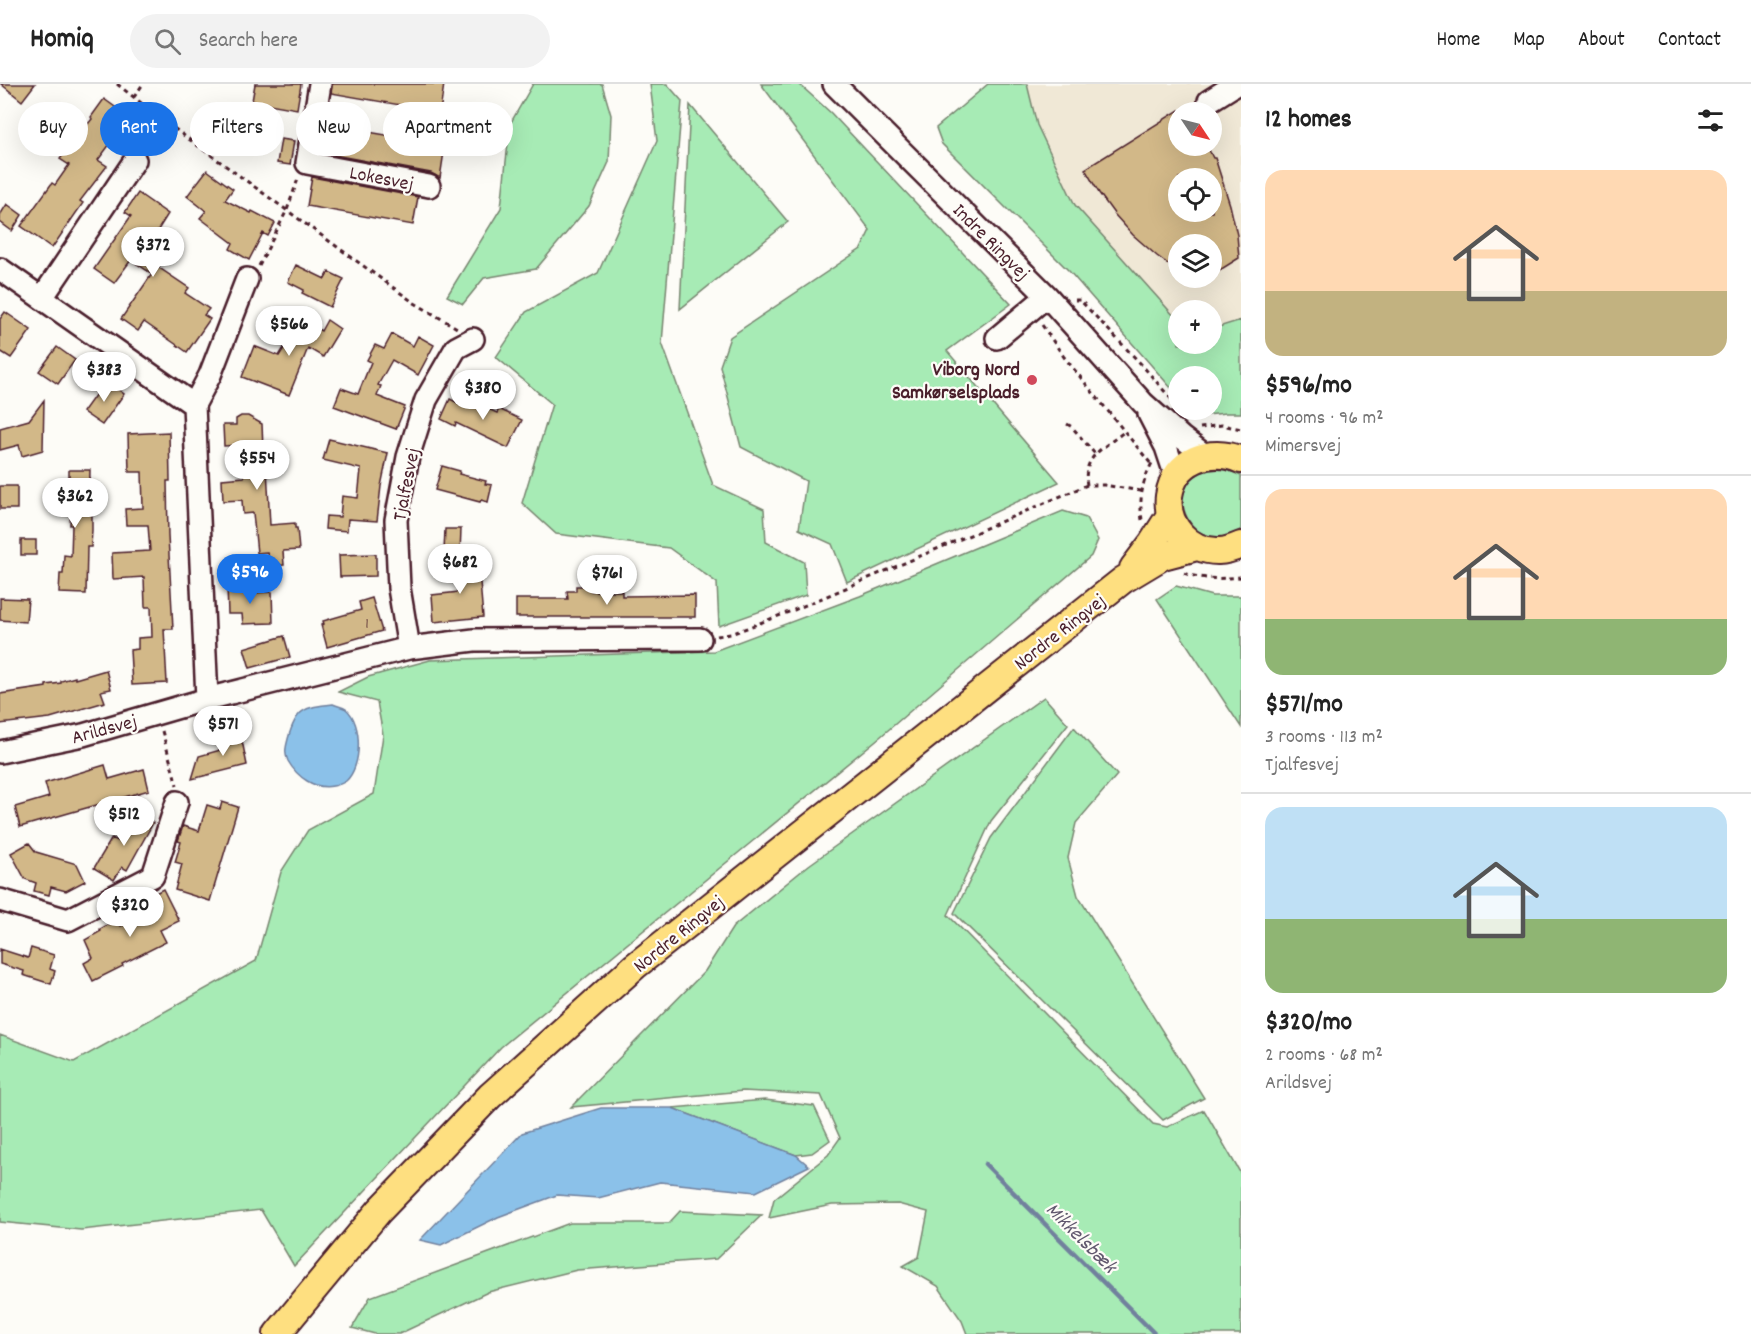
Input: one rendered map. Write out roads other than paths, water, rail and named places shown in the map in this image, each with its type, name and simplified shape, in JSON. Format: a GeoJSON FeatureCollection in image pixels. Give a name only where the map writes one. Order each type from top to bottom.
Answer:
{"type":"FeatureCollection","features":[{"type":"Feature","properties":{"kind":"main road"},"geometry":{"type":"LineString","coordinates":[[1237,551],[1207,551],[1197,547],[1180,534],[1170,515],[1169,495],[1176,477],[1194,460],[1218,454],[1241,460]]}},
{"type":"Feature","properties":{"kind":"main road","name":"Nordre Ringvej"},"geometry":{"type":"LineString","coordinates":[[1123,580],[1152,543],[1170,515]]}},
{"type":"Feature","properties":{"kind":"main road","name":"Nordre Ringvej"},"geometry":{"type":"LineString","coordinates":[[277,1334],[379,1211],[482,1104],[635,966],[1123,580],[1163,556],[1197,547]]}},
{"type":"Feature","properties":{"kind":"street","name":"Lokesvej"},"geometry":{"type":"LineString","coordinates":[[320,84],[307,163],[429,186]]}},
{"type":"Feature","properties":{"kind":"street","name":"Indre Ringvej"},"geometry":{"type":"LineString","coordinates":[[834,84],[1047,296],[1143,403],[1206,456]]}},
{"type":"Feature","properties":{"kind":"street"},"geometry":{"type":"LineString","coordinates":[[1209,101],[1236,84]]}},
{"type":"Feature","properties":{"kind":"street"},"geometry":{"type":"LineString","coordinates":[[42,298],[135,160]]}},
{"type":"Feature","properties":{"kind":"street"},"geometry":{"type":"LineString","coordinates":[[0,269],[194,405]]}},
{"type":"Feature","properties":{"kind":"street"},"geometry":{"type":"LineString","coordinates":[[247,279],[210,375],[194,405],[207,699],[409,648],[474,640],[699,639]]}},
{"type":"Feature","properties":{"kind":"street"},"geometry":{"type":"LineString","coordinates":[[997,338],[1047,296]]}},
{"type":"Feature","properties":{"kind":"street","name":"Tjalfesvej"},"geometry":{"type":"LineString","coordinates":[[409,648],[399,588],[396,520],[408,457],[426,400],[456,348],[473,339]]}},
{"type":"Feature","properties":{"kind":"street","name":"Indre Ringvej"},"geometry":{"type":"LineString","coordinates":[[1143,403],[1166,447],[1176,477]]}},
{"type":"Feature","properties":{"kind":"street","name":"Arildsvej"},"geometry":{"type":"LineString","coordinates":[[0,753],[83,735],[207,699]]}},
{"type":"Feature","properties":{"kind":"street"},"geometry":{"type":"LineString","coordinates":[[0,900],[68,920],[153,876],[177,802]]}},
{"type":"Feature","properties":{"kind":"water"},"geometry":{"type":"Polygon","coordinates":[[[333,704],[346,709],[352,716],[358,734],[358,756],[346,781],[326,787],[307,781],[296,772],[287,758],[286,747],[294,721],[303,711],[333,704]]]}},
{"type":"Feature","properties":{"kind":"water"},"geometry":{"type":"Polygon","coordinates":[[[601,1108],[672,1108],[796,1155],[809,1166],[756,1192],[660,1182],[598,1198],[557,1195],[498,1217],[441,1245],[420,1240],[522,1133],[601,1108]]]}},
{"type":"Feature","properties":{"kind":"waterway","name":"Mikkelsbæk"},"geometry":{"type":"LineString","coordinates":[[985,1164],[1155,1334]]}},
{"type":"Feature","properties":{"kind":"place","name":"Viborg Nord Samkørselsplads"},"geometry":{"type":"Point","coordinates":[1032,380]}}]}
